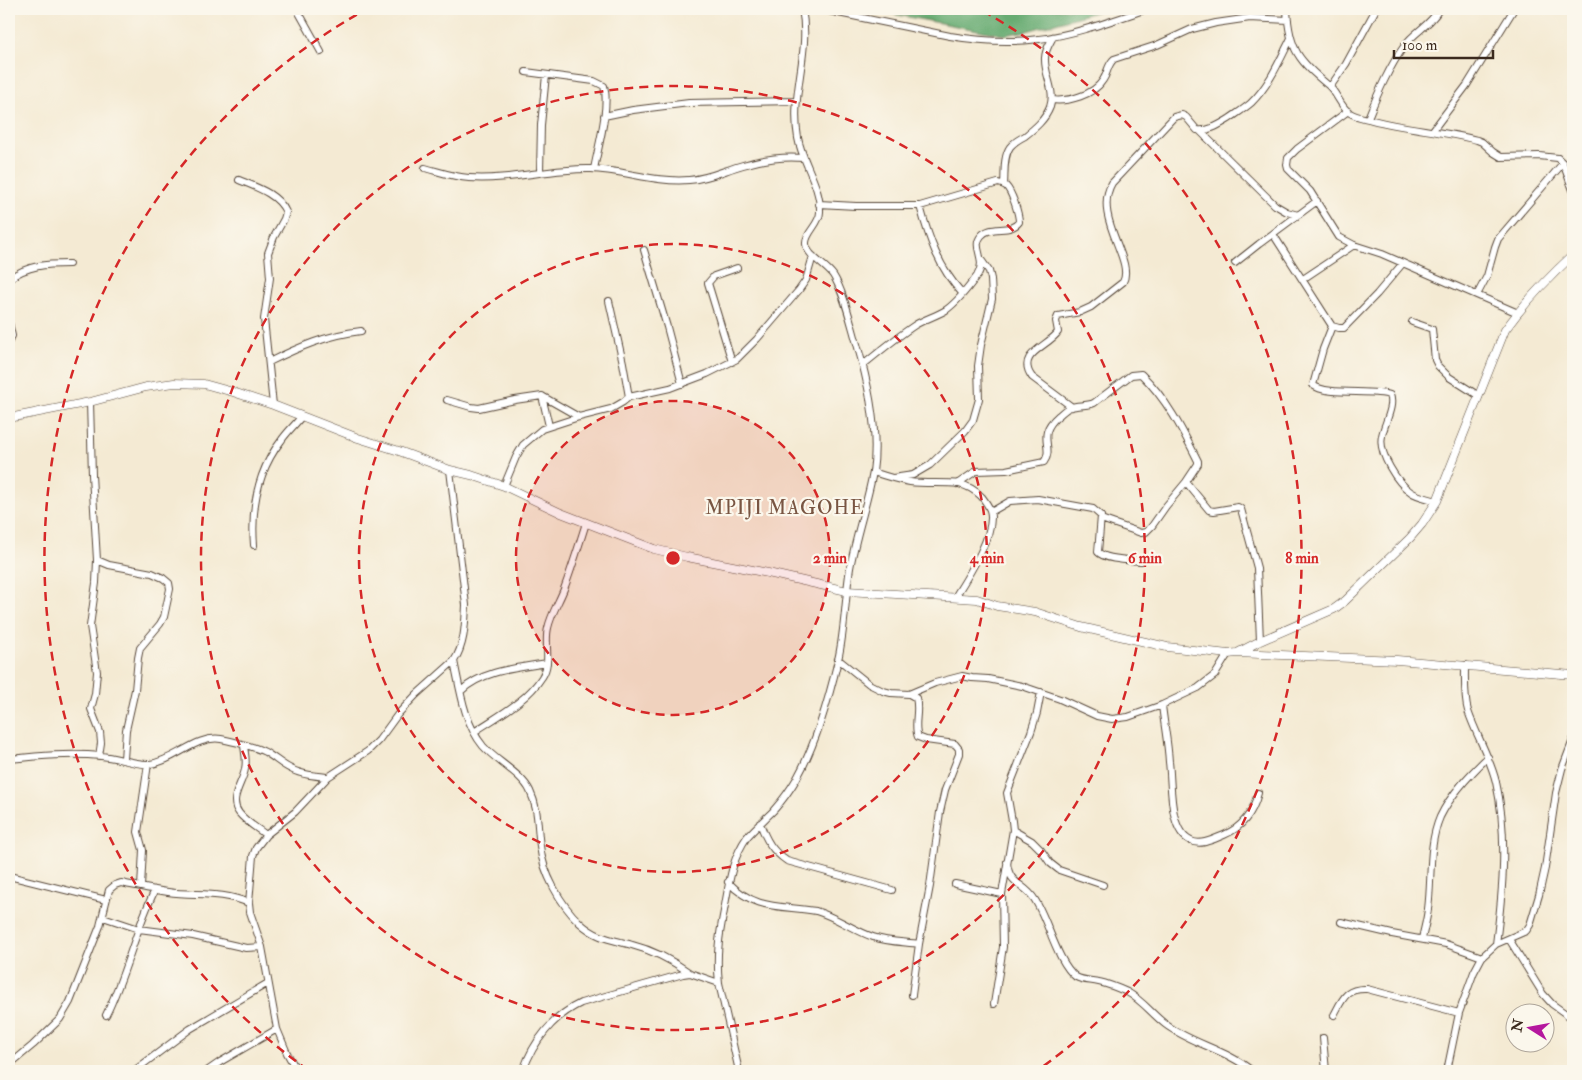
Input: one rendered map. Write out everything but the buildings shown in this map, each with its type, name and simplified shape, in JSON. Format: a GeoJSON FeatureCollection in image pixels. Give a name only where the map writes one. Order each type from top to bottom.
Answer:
{"type":"FeatureCollection","features":[{"type":"Feature","properties":{"kind":"street"},"geometry":{"type":"LineString","coordinates":[[297,9],[321,52]]}},
{"type":"Feature","properties":{"kind":"street"},"geometry":{"type":"LineString","coordinates":[[739,1071],[719,982],[717,954],[728,882],[739,850],[749,835],[785,797],[804,764],[818,729],[838,659],[856,538],[874,460],[873,426],[863,365],[847,312],[834,278],[827,267],[808,250],[806,240],[819,219],[820,204],[798,137],[796,101],[805,43],[805,21],[802,9]]}},
{"type":"Feature","properties":{"kind":"street"},"geometry":{"type":"LineString","coordinates":[[819,9],[967,39],[1011,41],[1053,36],[1147,9]]}},
{"type":"Feature","properties":{"kind":"street"},"geometry":{"type":"LineString","coordinates":[[1287,9],[1291,38],[1301,60],[1330,87],[1351,114],[1402,127],[1432,130],[1478,140],[1501,157],[1558,158],[1563,163],[1573,190]]}},
{"type":"Feature","properties":{"kind":"street"},"geometry":{"type":"LineString","coordinates":[[1330,87],[1346,64],[1376,9]]}},
{"type":"Feature","properties":{"kind":"street"},"geometry":{"type":"LineString","coordinates":[[1368,118],[1383,82],[1406,44],[1440,9]]}},
{"type":"Feature","properties":{"kind":"street"},"geometry":{"type":"LineString","coordinates":[[1432,130],[1467,85],[1514,9]]}},
{"type":"Feature","properties":{"kind":"street"},"geometry":{"type":"LineString","coordinates":[[1052,100],[1064,101],[1079,97],[1100,85],[1109,64],[1114,59],[1157,45],[1192,29],[1230,20],[1258,18],[1288,20]]}},
{"type":"Feature","properties":{"kind":"street"},"geometry":{"type":"LineString","coordinates":[[1004,185],[1009,148],[1037,126],[1047,114],[1052,100],[1045,57],[1053,36]]}},
{"type":"Feature","properties":{"kind":"street"},"geometry":{"type":"LineString","coordinates":[[1200,131],[1221,124],[1251,103],[1268,80],[1291,38]]}},
{"type":"Feature","properties":{"kind":"street"},"geometry":{"type":"LineString","coordinates":[[526,72],[594,81],[604,86],[606,91],[604,116],[594,169]]}},
{"type":"Feature","properties":{"kind":"street"},"geometry":{"type":"LineString","coordinates":[[540,172],[541,125],[546,75]]}},
{"type":"Feature","properties":{"kind":"street"},"geometry":{"type":"LineString","coordinates":[[604,116],[633,110],[689,103],[796,101]]}},
{"type":"Feature","properties":{"kind":"street"},"geometry":{"type":"LineString","coordinates":[[1348,111],[1296,149],[1287,162],[1288,169],[1304,184],[1317,201],[1339,237],[1354,245],[1382,254],[1518,313]]}},
{"type":"Feature","properties":{"kind":"street"},"geometry":{"type":"LineString","coordinates":[[1072,407],[1032,377],[1027,371],[1027,365],[1035,350],[1052,339],[1058,332],[1056,321],[1058,316],[1080,312],[1091,307],[1123,282],[1126,277],[1124,264],[1109,220],[1106,203],[1108,190],[1174,117],[1182,115],[1186,117],[1193,127],[1200,131],[1275,205],[1287,212],[1298,215]]}},
{"type":"Feature","properties":{"kind":"street"},"geometry":{"type":"LineString","coordinates":[[425,168],[454,176],[475,178],[501,177],[564,169],[594,169],[688,181],[702,179],[744,165],[775,158],[804,158]]}},
{"type":"Feature","properties":{"kind":"street"},"geometry":{"type":"LineString","coordinates":[[1477,296],[1487,276],[1498,239],[1563,163]]}},
{"type":"Feature","properties":{"kind":"street"},"geometry":{"type":"LineString","coordinates":[[239,180],[268,193],[280,202],[286,212],[268,253],[270,278],[264,319],[273,406]]}},
{"type":"Feature","properties":{"kind":"street"},"geometry":{"type":"LineString","coordinates":[[820,204],[920,206],[998,183],[1008,189],[1018,212],[1019,222],[1013,227],[990,230],[982,234],[978,245],[978,253],[989,271],[992,299],[981,345],[978,366],[979,399],[973,420],[965,431],[930,466],[913,475],[893,478]]}},
{"type":"Feature","properties":{"kind":"street"},"geometry":{"type":"LineString","coordinates":[[1235,263],[1317,201]]}},
{"type":"Feature","properties":{"kind":"street"},"geometry":{"type":"LineString","coordinates":[[920,206],[936,254],[952,281],[962,293]]}},
{"type":"Feature","properties":{"kind":"street"},"geometry":{"type":"LineString","coordinates":[[1273,234],[1332,326],[1339,328],[1344,328],[1377,294],[1403,263]]}},
{"type":"Feature","properties":{"kind":"street"},"geometry":{"type":"LineString","coordinates":[[1303,279],[1354,245]]}},
{"type":"Feature","properties":{"kind":"street"},"geometry":{"type":"LineString","coordinates":[[644,250],[682,384]]}},
{"type":"Feature","properties":{"kind":"street"},"geometry":{"type":"LineString","coordinates":[[1237,653],[1334,609],[1410,538],[1422,524],[1437,500],[1505,330],[1547,280],[1573,255]]}},
{"type":"Feature","properties":{"kind":"street"},"geometry":{"type":"LineString","coordinates":[[504,486],[523,445],[548,426],[611,409],[629,397],[682,384],[732,362],[752,345],[799,290],[806,280],[813,256]]}},
{"type":"Feature","properties":{"kind":"street"},"geometry":{"type":"LineString","coordinates":[[863,365],[913,326],[947,309],[976,277],[982,261]]}},
{"type":"Feature","properties":{"kind":"street"},"geometry":{"type":"LineString","coordinates":[[9,279],[28,268],[39,265],[69,264]]}},
{"type":"Feature","properties":{"kind":"street"},"geometry":{"type":"LineString","coordinates":[[732,362],[708,283],[714,276],[737,268]]}},
{"type":"Feature","properties":{"kind":"street"},"geometry":{"type":"LineString","coordinates":[[609,301],[624,363],[629,397]]}},
{"type":"Feature","properties":{"kind":"street"},"geometry":{"type":"LineString","coordinates":[[1412,322],[1432,329],[1435,360],[1442,371],[1479,396]]}},
{"type":"Feature","properties":{"kind":"street"},"geometry":{"type":"LineString","coordinates":[[9,323],[12,336],[9,341]]}},
{"type":"Feature","properties":{"kind":"street"},"geometry":{"type":"LineString","coordinates":[[1332,326],[1323,349],[1314,385],[1319,389],[1334,391],[1390,395],[1392,400],[1381,440],[1392,472],[1403,486],[1412,493],[1437,500]]}},
{"type":"Feature","properties":{"kind":"street"},"geometry":{"type":"LineString","coordinates":[[269,362],[320,339],[361,331]]}},
{"type":"Feature","properties":{"kind":"street"},"geometry":{"type":"LineString","coordinates":[[957,484],[976,471],[1006,470],[1044,462],[1047,456],[1047,429],[1052,421],[1072,407],[1094,404],[1131,375],[1141,374],[1168,406],[1198,461],[1196,468],[1186,482],[1146,532],[1141,533],[1101,519]]}},
{"type":"Feature","properties":{"kind":"street"},"geometry":{"type":"LineString","coordinates":[[9,418],[90,402],[146,387],[174,383],[204,384],[273,406],[450,470],[471,474],[504,486],[561,514],[654,549],[847,591],[977,599],[997,606],[1035,612],[1081,627],[1166,647],[1228,654],[1398,660],[1573,675]]}},
{"type":"Feature","properties":{"kind":"street"},"geometry":{"type":"LineString","coordinates":[[447,400],[479,408],[542,396],[579,417]]}},
{"type":"Feature","properties":{"kind":"street"},"geometry":{"type":"LineString","coordinates":[[542,396],[548,426]]}},
{"type":"Feature","properties":{"kind":"street"},"geometry":{"type":"LineString","coordinates":[[90,402],[97,560],[90,626],[96,672],[95,694],[91,712],[97,721],[100,732],[99,756]]}},
{"type":"Feature","properties":{"kind":"street"},"geometry":{"type":"LineString","coordinates":[[254,545],[253,513],[260,482],[268,461],[280,440],[301,417]]}},
{"type":"Feature","properties":{"kind":"street"},"geometry":{"type":"LineString","coordinates":[[287,1071],[295,1069],[277,1029],[262,947],[250,912],[253,856],[256,848],[266,835],[294,812],[328,777],[368,751],[379,740],[398,714],[458,654],[465,627],[466,604],[450,470]]}},
{"type":"Feature","properties":{"kind":"street"},"geometry":{"type":"LineString","coordinates":[[872,472],[910,482],[957,484],[970,487],[977,492],[987,505],[990,512],[990,523],[983,547],[976,564],[955,597]]}},
{"type":"Feature","properties":{"kind":"street"},"geometry":{"type":"LineString","coordinates":[[1186,482],[1209,510],[1241,508],[1258,568],[1260,641]]}},
{"type":"Feature","properties":{"kind":"street"},"geometry":{"type":"LineString","coordinates":[[990,512],[1010,501],[1038,499],[1093,509],[1098,512],[1101,519],[1098,552],[1100,555],[1141,561]]}},
{"type":"Feature","properties":{"kind":"street"},"geometry":{"type":"LineString","coordinates":[[474,732],[505,712],[534,688],[544,675],[547,663],[548,627],[564,588],[586,524]]}},
{"type":"Feature","properties":{"kind":"street"},"geometry":{"type":"LineString","coordinates":[[97,560],[152,573],[169,583],[170,589],[164,617],[140,648],[135,690],[126,730],[124,759]]}},
{"type":"Feature","properties":{"kind":"street"},"geometry":{"type":"LineString","coordinates":[[909,694],[935,683],[962,676],[1004,681],[1041,692],[1106,719],[1128,717],[1162,705],[1198,688],[1215,675],[1228,654]]}},
{"type":"Feature","properties":{"kind":"street"},"geometry":{"type":"LineString","coordinates":[[838,659],[869,684],[883,691],[909,694],[916,698],[918,713],[916,733],[918,737],[955,744],[959,749],[959,754],[945,790],[940,812],[912,995]]}},
{"type":"Feature","properties":{"kind":"street"},"geometry":{"type":"LineString","coordinates":[[454,660],[466,712],[474,732],[484,747],[529,788],[538,815],[540,849],[548,874],[568,908],[580,923],[598,935],[650,951],[666,958],[690,973],[719,982]]}},
{"type":"Feature","properties":{"kind":"street"},"geometry":{"type":"LineString","coordinates":[[461,691],[469,683],[482,677],[547,663]]}},
{"type":"Feature","properties":{"kind":"street"},"geometry":{"type":"LineString","coordinates":[[1465,665],[1468,708],[1496,780],[1503,820],[1504,853],[1496,944]]}},
{"type":"Feature","properties":{"kind":"street"},"geometry":{"type":"LineString","coordinates":[[994,1004],[1003,947],[1002,894],[1012,830],[1007,793],[1031,732],[1041,692]]}},
{"type":"Feature","properties":{"kind":"street"},"geometry":{"type":"LineString","coordinates":[[1162,705],[1170,763],[1172,804],[1180,831],[1184,836],[1190,841],[1198,843],[1210,841],[1237,829],[1255,806],[1258,793]]}},
{"type":"Feature","properties":{"kind":"street"},"geometry":{"type":"LineString","coordinates":[[9,759],[66,755],[99,756],[148,764],[167,760],[209,739],[220,739],[265,752],[290,769],[298,772],[328,777]]}},
{"type":"Feature","properties":{"kind":"street"},"geometry":{"type":"LineString","coordinates":[[1447,1071],[1459,1013],[1474,972],[1482,957],[1496,944],[1526,931],[1534,916],[1545,868],[1556,793],[1562,769],[1573,740]]}},
{"type":"Feature","properties":{"kind":"street"},"geometry":{"type":"LineString","coordinates":[[244,746],[245,771],[234,804],[243,818],[266,835]]}},
{"type":"Feature","properties":{"kind":"street"},"geometry":{"type":"LineString","coordinates":[[1422,939],[1428,911],[1432,858],[1440,819],[1468,776],[1488,757]]}},
{"type":"Feature","properties":{"kind":"street"},"geometry":{"type":"LineString","coordinates":[[141,887],[143,850],[138,832],[148,764]]}},
{"type":"Feature","properties":{"kind":"street"},"geometry":{"type":"LineString","coordinates":[[1164,800],[1172,804]]}},
{"type":"Feature","properties":{"kind":"street"},"geometry":{"type":"LineString","coordinates":[[760,823],[769,845],[778,855],[787,860],[892,890]]}},
{"type":"Feature","properties":{"kind":"street"},"geometry":{"type":"LineString","coordinates":[[1012,830],[1032,841],[1050,863],[1059,870],[1103,885]]}},
{"type":"Feature","properties":{"kind":"street"},"geometry":{"type":"LineString","coordinates":[[1007,862],[1010,877],[1035,899],[1058,951],[1077,977],[1106,984],[1128,993],[1138,999],[1166,1025],[1187,1037],[1222,1052],[1252,1071]]}},
{"type":"Feature","properties":{"kind":"street"},"geometry":{"type":"LineString","coordinates":[[9,876],[106,900]]}},
{"type":"Feature","properties":{"kind":"street"},"geometry":{"type":"LineString","coordinates":[[728,882],[742,895],[758,903],[816,911],[874,937],[919,944]]}},
{"type":"Feature","properties":{"kind":"street"},"geometry":{"type":"LineString","coordinates":[[15,1060],[60,1019],[73,994],[102,917],[109,890],[115,885],[121,883],[168,893],[220,895],[237,898],[249,903]]}},
{"type":"Feature","properties":{"kind":"street"},"geometry":{"type":"LineString","coordinates":[[955,884],[1002,894]]}},
{"type":"Feature","properties":{"kind":"street"},"geometry":{"type":"LineString","coordinates":[[106,1015],[147,905],[155,890]]}},
{"type":"Feature","properties":{"kind":"street"},"geometry":{"type":"LineString","coordinates":[[102,917],[139,929],[193,936],[246,948],[262,947]]}},
{"type":"Feature","properties":{"kind":"street"},"geometry":{"type":"LineString","coordinates":[[1341,922],[1446,944],[1482,957]]}},
{"type":"Feature","properties":{"kind":"street"},"geometry":{"type":"LineString","coordinates":[[1509,939],[1543,994],[1552,1004],[1573,1019]]}},
{"type":"Feature","properties":{"kind":"street"},"geometry":{"type":"LineString","coordinates":[[523,1071],[534,1045],[556,1020],[568,1010],[598,998],[690,973]]}},
{"type":"Feature","properties":{"kind":"street"},"geometry":{"type":"LineString","coordinates":[[134,1071],[190,1029],[268,983]]}},
{"type":"Feature","properties":{"kind":"street"},"geometry":{"type":"LineString","coordinates":[[1334,1015],[1346,994],[1356,988],[1367,989],[1459,1013]]}},
{"type":"Feature","properties":{"kind":"street"},"geometry":{"type":"LineString","coordinates":[[207,1071],[277,1029]]}},
{"type":"Feature","properties":{"kind":"street"},"geometry":{"type":"LineString","coordinates":[[1323,1038],[1326,1071]]}},
{"type":"Feature","properties":{"kind":"green space"},"geometry":{"type":"Polygon","coordinates":[[[865,9],[1106,9],[1027,31],[1004,35],[865,9]]]}},
{"type":"Feature","properties":{"kind":"district","name":"MPIJI MAGOHE"},"geometry":{"type":"Point","coordinates":[785,507]}}]}
